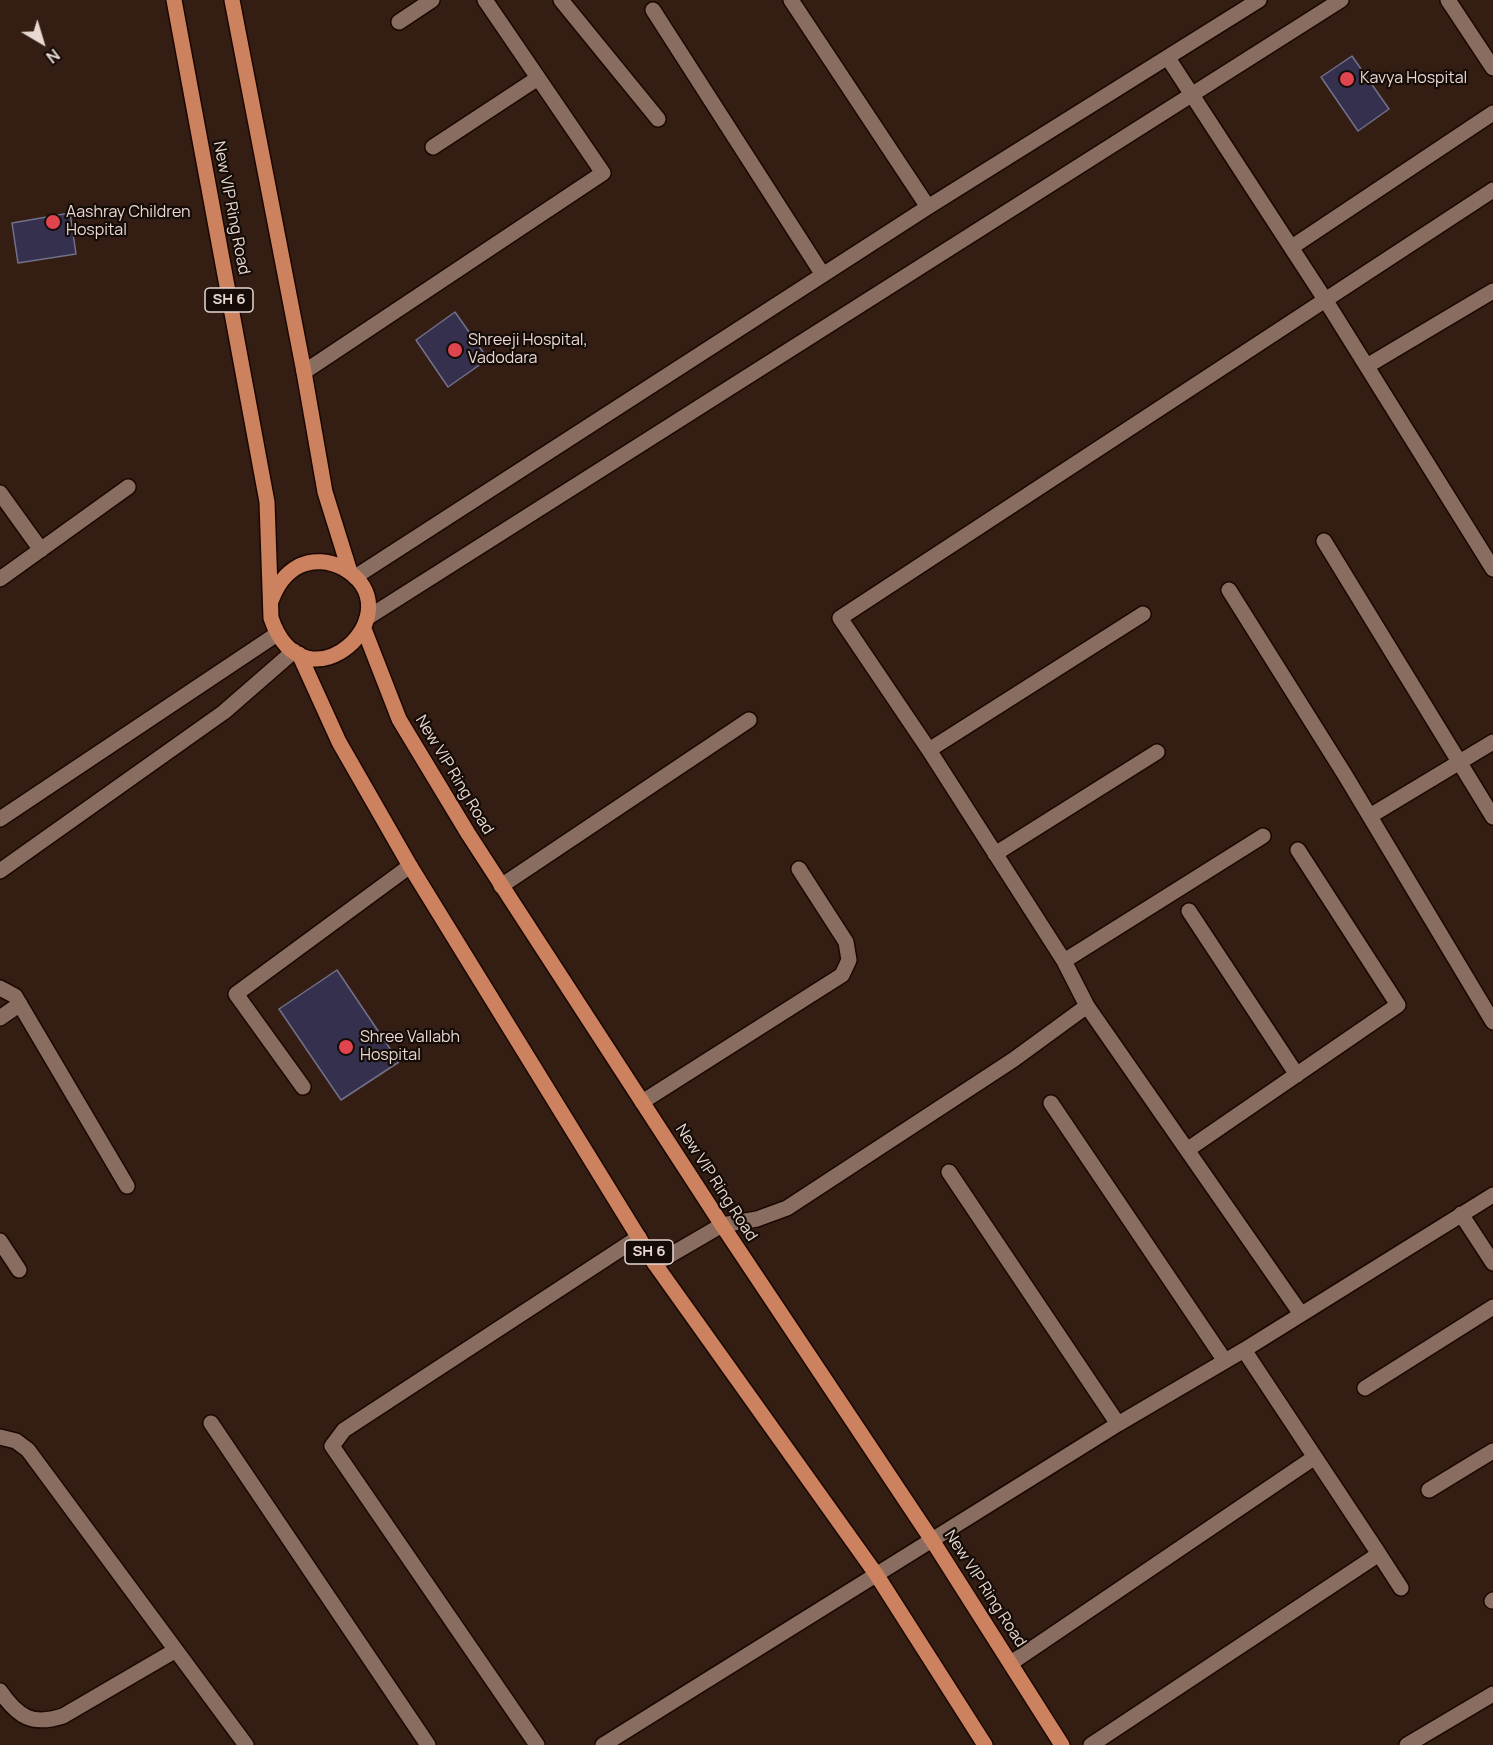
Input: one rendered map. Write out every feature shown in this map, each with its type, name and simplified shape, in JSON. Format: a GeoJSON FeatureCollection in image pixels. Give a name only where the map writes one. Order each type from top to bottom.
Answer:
{"type":"FeatureCollection","features":[{"type":"Feature","properties":{"kind":"main road","name":"New VIP Ring Road"},"geometry":{"type":"LineString","coordinates":[[174,0],[267,502],[272,601]]}},
{"type":"Feature","properties":{"kind":"main road"},"geometry":{"type":"LineString","coordinates":[[231,0],[304,372],[325,492],[352,575],[366,598],[365,624],[356,642],[329,657],[314,658],[296,653],[277,634],[272,618],[272,601],[282,579],[302,564],[319,562],[335,564],[352,575]]}},
{"type":"Feature","properties":{"kind":"main road","name":"New VIP Ring Road"},"geometry":{"type":"LineString","coordinates":[[365,624],[399,719],[501,886],[722,1225],[932,1540],[1062,1745]]}},
{"type":"Feature","properties":{"kind":"main road","name":"SH 6"},"geometry":{"type":"LineString","coordinates":[[296,653],[339,742],[410,866],[639,1237],[876,1574],[985,1745]]}},
{"type":"Feature","properties":{"kind":"street"},"geometry":{"type":"LineString","coordinates":[[399,21],[432,0]]}},
{"type":"Feature","properties":{"kind":"street"},"geometry":{"type":"LineString","coordinates":[[304,372],[603,173],[485,0]]}},
{"type":"Feature","properties":{"kind":"street"},"geometry":{"type":"LineString","coordinates":[[561,0],[658,119]]}},
{"type":"Feature","properties":{"kind":"street"},"geometry":{"type":"LineString","coordinates":[[791,0],[928,207]]}},
{"type":"Feature","properties":{"kind":"street"},"geometry":{"type":"LineString","coordinates":[[352,575],[928,207],[1259,0]]}},
{"type":"Feature","properties":{"kind":"street"},"geometry":{"type":"LineString","coordinates":[[365,624],[1341,0]]}},
{"type":"Feature","properties":{"kind":"street"},"geometry":{"type":"LineString","coordinates":[[1448,0],[1493,68]]}},
{"type":"Feature","properties":{"kind":"street"},"geometry":{"type":"LineString","coordinates":[[653,9],[823,275]]}},
{"type":"Feature","properties":{"kind":"street"},"geometry":{"type":"LineString","coordinates":[[1168,58],[1292,247],[1493,569]]}},
{"type":"Feature","properties":{"kind":"street"},"geometry":{"type":"LineString","coordinates":[[433,147],[538,78]]}},
{"type":"Feature","properties":{"kind":"street"},"geometry":{"type":"LineString","coordinates":[[1292,247],[1493,113]]}},
{"type":"Feature","properties":{"kind":"street"},"geometry":{"type":"LineString","coordinates":[[1301,1314],[1087,1006],[1064,961],[840,618],[1493,190]]}},
{"type":"Feature","properties":{"kind":"street"},"geometry":{"type":"LineString","coordinates":[[1367,366],[1493,291]]}},
{"type":"Feature","properties":{"kind":"street"},"geometry":{"type":"LineString","coordinates":[[0,579],[128,487]]}},
{"type":"Feature","properties":{"kind":"street"},"geometry":{"type":"LineString","coordinates":[[0,493],[41,550]]}},
{"type":"Feature","properties":{"kind":"street"},"geometry":{"type":"LineString","coordinates":[[1324,541],[1493,817]]}},
{"type":"Feature","properties":{"kind":"street"},"geometry":{"type":"LineString","coordinates":[[1229,590],[1370,816],[1493,1022]]}},
{"type":"Feature","properties":{"kind":"street"},"geometry":{"type":"LineString","coordinates":[[928,750],[1143,614]]}},
{"type":"Feature","properties":{"kind":"street"},"geometry":{"type":"LineString","coordinates":[[0,819],[277,634]]}},
{"type":"Feature","properties":{"kind":"street"},"geometry":{"type":"LineString","coordinates":[[0,871],[224,712],[296,653]]}},
{"type":"Feature","properties":{"kind":"street"},"geometry":{"type":"LineString","coordinates":[[501,886],[749,720]]}},
{"type":"Feature","properties":{"kind":"street"},"geometry":{"type":"LineString","coordinates":[[1370,816],[1493,742]]}},
{"type":"Feature","properties":{"kind":"street"},"geometry":{"type":"LineString","coordinates":[[995,854],[1157,752]]}},
{"type":"Feature","properties":{"kind":"street"},"geometry":{"type":"LineString","coordinates":[[1064,961],[1263,836]]}},
{"type":"Feature","properties":{"kind":"street"},"geometry":{"type":"LineString","coordinates":[[1187,1150],[1398,1005],[1298,850]]}},
{"type":"Feature","properties":{"kind":"street"},"geometry":{"type":"LineString","coordinates":[[303,1087],[236,994],[410,866]]}},
{"type":"Feature","properties":{"kind":"street"},"geometry":{"type":"LineString","coordinates":[[642,1102],[842,975],[849,960],[846,942],[799,869]]}},
{"type":"Feature","properties":{"kind":"street"},"geometry":{"type":"LineString","coordinates":[[1189,911],[1297,1075]]}},
{"type":"Feature","properties":{"kind":"street"},"geometry":{"type":"LineString","coordinates":[[0,988],[15,996],[127,1186]]}},
{"type":"Feature","properties":{"kind":"street"},"geometry":{"type":"LineString","coordinates":[[0,1018],[20,1004]]}},
{"type":"Feature","properties":{"kind":"street"},"geometry":{"type":"LineString","coordinates":[[656,1263],[722,1225],[757,1219],[787,1208],[1013,1060],[1087,1006]]}},
{"type":"Feature","properties":{"kind":"street"},"geometry":{"type":"LineString","coordinates":[[1051,1102],[1225,1361]]}},
{"type":"Feature","properties":{"kind":"street"},"geometry":{"type":"LineString","coordinates":[[949,1172],[1118,1424]]}},
{"type":"Feature","properties":{"kind":"street"},"geometry":{"type":"LineString","coordinates":[[603,1745],[1118,1424],[1244,1350],[1493,1195]]}},
{"type":"Feature","properties":{"kind":"street"},"geometry":{"type":"LineString","coordinates":[[1461,1214],[1493,1263]]}},
{"type":"Feature","properties":{"kind":"street"},"geometry":{"type":"LineString","coordinates":[[537,1745],[332,1446],[344,1430],[639,1237]]}},
{"type":"Feature","properties":{"kind":"street"},"geometry":{"type":"LineString","coordinates":[[0,1241],[19,1270]]}},
{"type":"Feature","properties":{"kind":"street"},"geometry":{"type":"LineString","coordinates":[[1365,1388],[1493,1307]]}},
{"type":"Feature","properties":{"kind":"street"},"geometry":{"type":"LineString","coordinates":[[1244,1350],[1401,1588]]}},
{"type":"Feature","properties":{"kind":"street"},"geometry":{"type":"LineString","coordinates":[[211,1423],[428,1745]]}},
{"type":"Feature","properties":{"kind":"street"},"geometry":{"type":"LineString","coordinates":[[0,1437],[16,1441],[28,1450],[246,1745]]}},
{"type":"Feature","properties":{"kind":"street"},"geometry":{"type":"LineString","coordinates":[[1429,1490],[1493,1451]]}},
{"type":"Feature","properties":{"kind":"street"},"geometry":{"type":"LineString","coordinates":[[1011,1663],[1314,1457]]}},
{"type":"Feature","properties":{"kind":"street"},"geometry":{"type":"LineString","coordinates":[[1091,1745],[1379,1554]]}},
{"type":"Feature","properties":{"kind":"street"},"geometry":{"type":"LineString","coordinates":[[0,1691],[20,1713],[32,1720],[46,1721],[63,1716],[176,1650]]}},
{"type":"Feature","properties":{"kind":"street"},"geometry":{"type":"LineString","coordinates":[[1407,1745],[1493,1694]]}},
{"type":"Feature","properties":{"kind":"building"},"geometry":{"type":"Polygon","coordinates":[[[1352,56],[1389,109],[1358,131],[1321,77],[1352,56]]]}},
{"type":"Feature","properties":{"kind":"building"},"geometry":{"type":"Polygon","coordinates":[[[70,213],[76,254],[18,263],[12,223],[70,213]]]}},
{"type":"Feature","properties":{"kind":"building"},"geometry":{"type":"Polygon","coordinates":[[[455,312],[488,359],[448,387],[416,340],[455,312]]]}},
{"type":"Feature","properties":{"kind":"building"},"geometry":{"type":"Polygon","coordinates":[[[337,970],[399,1062],[341,1100],[279,1009],[337,970]]]}},
{"type":"Feature","properties":{"kind":"place","name":"Kavya Hospital"},"geometry":{"type":"Point","coordinates":[1347,79]}},
{"type":"Feature","properties":{"kind":"place","name":"Aashray Children Hospital"},"geometry":{"type":"Point","coordinates":[53,222]}},
{"type":"Feature","properties":{"kind":"place","name":"Shreeji Hospital, Vadodara"},"geometry":{"type":"Point","coordinates":[455,350]}},
{"type":"Feature","properties":{"kind":"place","name":"Shree Vallabh Hospital"},"geometry":{"type":"Point","coordinates":[346,1047]}}]}
